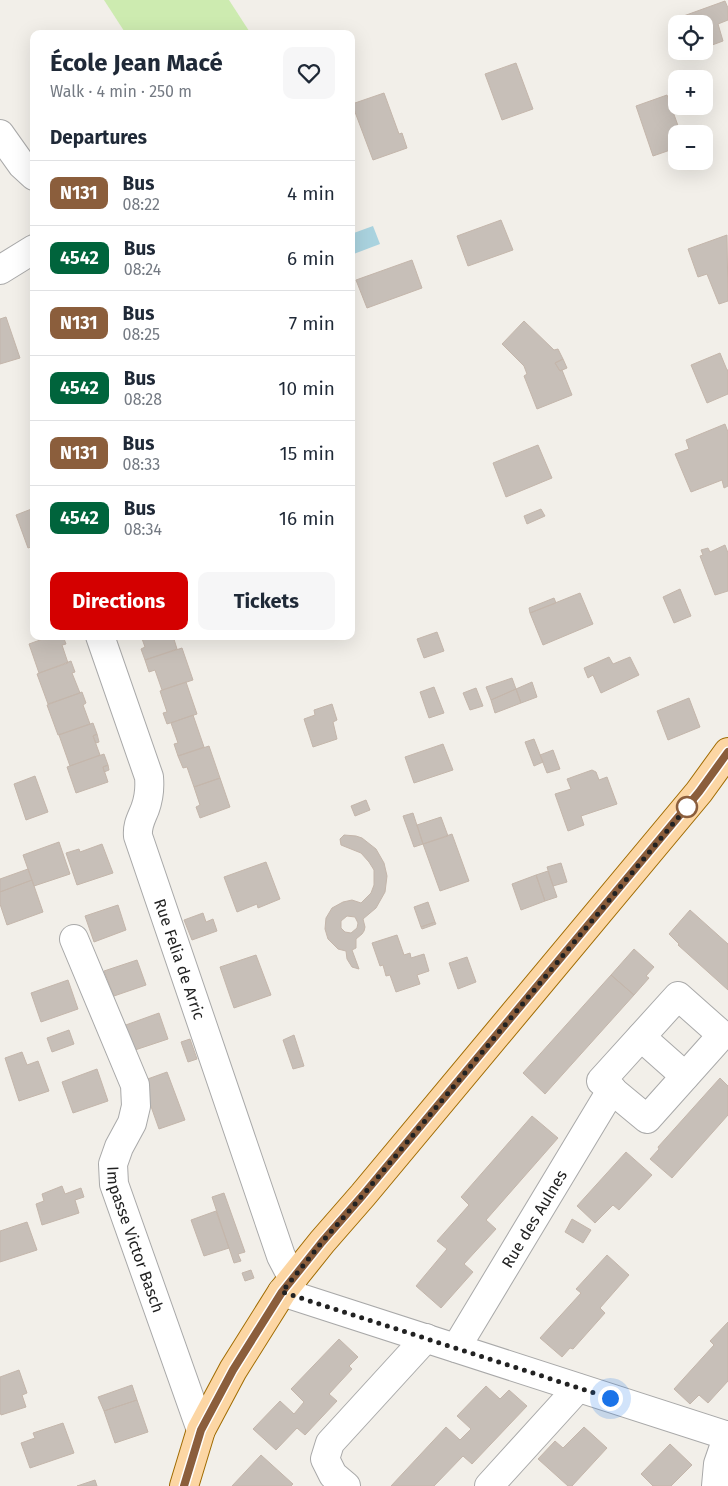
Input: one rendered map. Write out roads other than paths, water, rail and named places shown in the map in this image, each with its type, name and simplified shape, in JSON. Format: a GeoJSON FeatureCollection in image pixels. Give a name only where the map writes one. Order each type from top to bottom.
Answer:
{"type":"FeatureCollection","features":[{"type":"Feature","properties":{"kind":"main road"},"geometry":{"type":"LineString","coordinates":[[184,1486],[201,1430],[233,1370],[288,1286],[322,1242],[699,792],[728,752]]}},
{"type":"Feature","properties":{"kind":"street"},"geometry":{"type":"LineString","coordinates":[[0,134],[30,172]]}},
{"type":"Feature","properties":{"kind":"street"},"geometry":{"type":"LineString","coordinates":[[0,270],[30,251]]}},
{"type":"Feature","properties":{"kind":"street","name":"Rue Felia de Arric"},"geometry":{"type":"LineString","coordinates":[[101,640],[149,777],[150,790],[145,810],[137,827],[138,836],[281,1256],[288,1286]]}},
{"type":"Feature","properties":{"kind":"street","name":"Impasse Victor Basch"},"geometry":{"type":"LineString","coordinates":[[74,939],[135,1085],[136,1106],[132,1123],[119,1147],[113,1164],[114,1184],[201,1430]]}},
{"type":"Feature","properties":{"kind":"street"},"geometry":{"type":"LineString","coordinates":[[678,996],[722,1035],[684,1076],[646,1119],[601,1081],[678,996]]}},
{"type":"Feature","properties":{"kind":"street"},"geometry":{"type":"LineString","coordinates":[[641,1037],[684,1076]]}},
{"type":"Feature","properties":{"kind":"street","name":"Rue des Aulnes"},"geometry":{"type":"LineString","coordinates":[[456,1348],[612,1090]]}},
{"type":"Feature","properties":{"kind":"street"},"geometry":{"type":"LineString","coordinates":[[288,1286],[426,1338],[728,1436],[718,1464],[716,1486]]}},
{"type":"Feature","properties":{"kind":"street"},"geometry":{"type":"LineString","coordinates":[[346,1486],[333,1475],[325,1459],[330,1443],[426,1338]]}},
{"type":"Feature","properties":{"kind":"street"},"geometry":{"type":"LineString","coordinates":[[489,1486],[578,1388]]}},
{"type":"Feature","properties":{"kind":"water"},"geometry":{"type":"Polygon","coordinates":[[[373,226],[380,244],[355,253],[355,233],[373,226]]]}}]}
